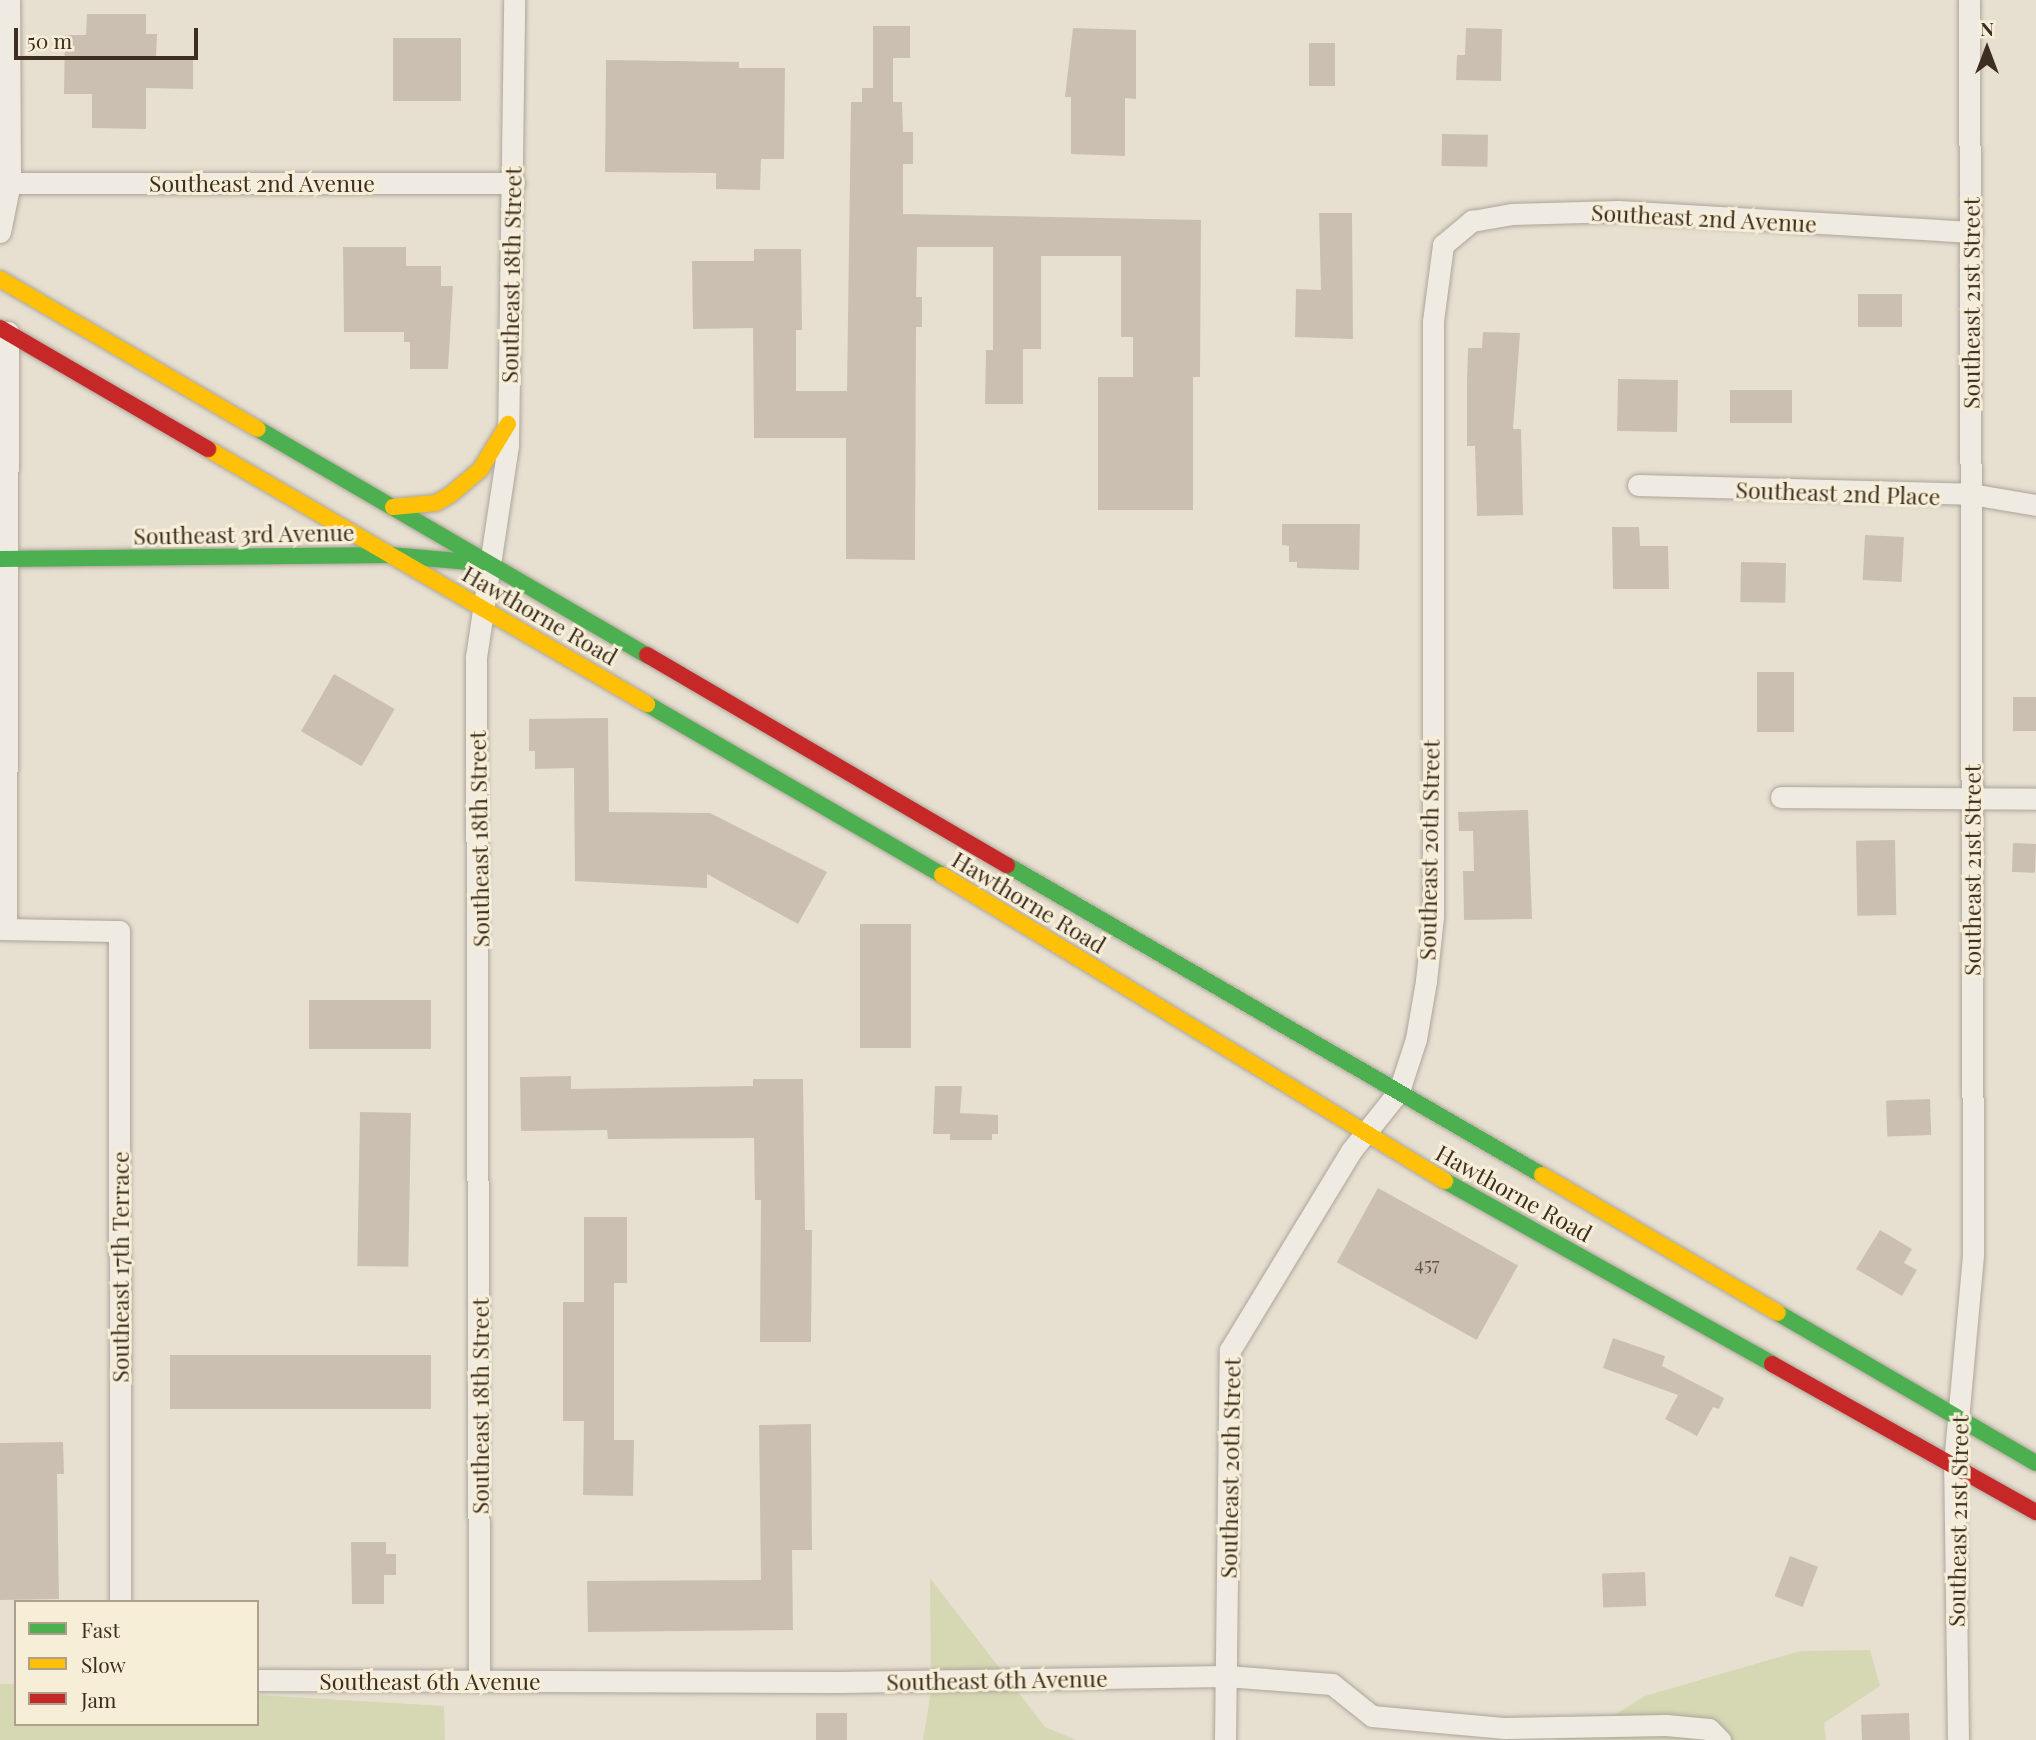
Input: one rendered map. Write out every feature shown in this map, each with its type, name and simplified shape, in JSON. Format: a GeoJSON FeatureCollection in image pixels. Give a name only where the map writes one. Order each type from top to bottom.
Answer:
{"type":"FeatureCollection","features":[{"type":"Feature","properties":{"kind":"main road","name":"Hawthorne Road"},"geometry":{"type":"LineString","coordinates":[[0,279],[2036,1462]]}},
{"type":"Feature","properties":{"kind":"main road","name":"Hawthorne Road"},"geometry":{"type":"LineString","coordinates":[[4,330],[965,888],[1363,1135],[2036,1511]]}},
{"type":"Feature","properties":{"kind":"main road"},"geometry":{"type":"LineString","coordinates":[[393,507],[436,503],[457,490],[480,470],[508,424]]}},
{"type":"Feature","properties":{"kind":"main road","name":"Southeast 3rd Avenue"},"geometry":{"type":"LineString","coordinates":[[3,559],[390,555],[489,563]]}},
{"type":"Feature","properties":{"kind":"street"},"geometry":{"type":"LineString","coordinates":[[0,232],[10,183],[9,0]]}},
{"type":"Feature","properties":{"kind":"street","name":"Southeast 18th Street"},"geometry":{"type":"LineString","coordinates":[[479,1681],[476,657],[480,606],[506,466],[514,183],[514,0]]}},
{"type":"Feature","properties":{"kind":"street","name":"Southeast 21st Street"},"geometry":{"type":"LineString","coordinates":[[1958,1740],[1954,1464],[1973,1255],[1969,0]]}},
{"type":"Feature","properties":{"kind":"street","name":"Southeast 2nd Avenue"},"geometry":{"type":"LineString","coordinates":[[10,183],[514,183]]}},
{"type":"Feature","properties":{"kind":"street","name":"Southeast 2nd Avenue"},"geometry":{"type":"LineString","coordinates":[[1445,244],[1472,221],[1525,214],[1618,211],[1971,232]]}},
{"type":"Feature","properties":{"kind":"street","name":"Southeast 20th Street"},"geometry":{"type":"LineString","coordinates":[[1225,1740],[1230,1350],[1363,1135],[1399,1091],[1416,1038],[1433,917],[1433,321],[1445,244]]}},
{"type":"Feature","properties":{"kind":"street"},"geometry":{"type":"LineString","coordinates":[[3,929],[4,330]]}},
{"type":"Feature","properties":{"kind":"street","name":"Southeast 2nd Place"},"geometry":{"type":"LineString","coordinates":[[1638,485],[1971,495],[2036,505]]}},
{"type":"Feature","properties":{"kind":"street"},"geometry":{"type":"LineString","coordinates":[[1781,797],[2036,799]]}},
{"type":"Feature","properties":{"kind":"street","name":"Southeast 17th Terrace"},"geometry":{"type":"LineString","coordinates":[[3,929],[119,931],[120,1600]]}},
{"type":"Feature","properties":{"kind":"street","name":"Southeast 6th Avenue"},"geometry":{"type":"LineString","coordinates":[[259,1680],[839,1682],[1226,1676],[1332,1684],[1372,1716],[1505,1728],[1666,1725],[1709,1729],[1720,1740]]}},
{"type":"Feature","properties":{"kind":"green space"},"geometry":{"type":"Polygon","coordinates":[[[930,1578],[1045,1727],[1076,1740],[923,1740],[931,1691],[930,1578]]]}},
{"type":"Feature","properties":{"kind":"green space"},"geometry":{"type":"Polygon","coordinates":[[[1870,1650],[1880,1686],[1824,1723],[1826,1740],[1554,1740],[1603,1722],[1645,1696],[1800,1651],[1870,1650]]]}},
{"type":"Feature","properties":{"kind":"green space"},"geometry":{"type":"Polygon","coordinates":[[[0,1684],[14,1684],[14,1726],[259,1726],[259,1695],[444,1706],[445,1740],[0,1740],[0,1684]]]}},
{"type":"Feature","properties":{"kind":"building"},"geometry":{"type":"Polygon","coordinates":[[[87,14],[146,14],[146,34],[157,34],[156,57],[193,57],[193,89],[146,88],[146,129],[92,128],[92,94],[64,94],[65,35],[86,35],[87,14]]]}},
{"type":"Feature","properties":{"kind":"building"},"geometry":{"type":"Polygon","coordinates":[[[873,26],[910,26],[910,58],[893,58],[893,102],[902,102],[903,132],[913,132],[913,164],[903,164],[903,214],[1201,220],[1200,377],[1193,377],[1193,510],[1098,510],[1098,377],[1133,377],[1133,337],[1121,337],[1121,256],[1041,256],[1041,349],[1023,349],[1023,404],[985,404],[986,350],[993,350],[993,247],[917,247],[916,297],[922,297],[922,327],[916,327],[915,560],[846,559],[846,438],[754,438],[753,328],[693,329],[692,261],[754,261],[754,249],[801,249],[802,330],[796,330],[796,391],[847,391],[851,102],[862,102],[862,88],[873,88],[873,26]]]}},
{"type":"Feature","properties":{"kind":"building"},"geometry":{"type":"Polygon","coordinates":[[[1073,28],[1136,30],[1136,99],[1125,98],[1125,156],[1071,154],[1071,97],[1065,97],[1073,28]]]}},
{"type":"Feature","properties":{"kind":"building"},"geometry":{"type":"Polygon","coordinates":[[[1466,28],[1502,29],[1501,81],[1456,80],[1457,55],[1465,55],[1466,28]]]}},
{"type":"Feature","properties":{"kind":"building"},"geometry":{"type":"Polygon","coordinates":[[[393,38],[461,38],[461,101],[393,101],[393,38]]]}},
{"type":"Feature","properties":{"kind":"building"},"geometry":{"type":"Polygon","coordinates":[[[1309,43],[1335,43],[1335,86],[1309,86],[1309,43]]]}},
{"type":"Feature","properties":{"kind":"building"},"geometry":{"type":"Polygon","coordinates":[[[606,60],[739,62],[739,68],[785,68],[784,159],[761,159],[760,190],[716,189],[716,173],[605,172],[606,60]]]}},
{"type":"Feature","properties":{"kind":"building"},"geometry":{"type":"Polygon","coordinates":[[[1442,134],[1488,135],[1487,167],[1441,166],[1442,134]]]}},
{"type":"Feature","properties":{"kind":"building"},"geometry":{"type":"Polygon","coordinates":[[[1319,213],[1352,213],[1353,339],[1295,337],[1296,289],[1321,290],[1319,213]]]}},
{"type":"Feature","properties":{"kind":"building"},"geometry":{"type":"Polygon","coordinates":[[[343,247],[406,247],[406,266],[441,266],[441,286],[453,286],[448,369],[410,369],[410,342],[404,342],[404,332],[344,332],[343,247]]]}},
{"type":"Feature","properties":{"kind":"building"},"geometry":{"type":"Polygon","coordinates":[[[1858,294],[1902,294],[1902,327],[1858,327],[1858,294]]]}},
{"type":"Feature","properties":{"kind":"building"},"geometry":{"type":"Polygon","coordinates":[[[1483,332],[1520,333],[1513,429],[1521,429],[1523,515],[1477,516],[1475,446],[1467,446],[1468,348],[1482,348],[1483,332]]]}},
{"type":"Feature","properties":{"kind":"building"},"geometry":{"type":"Polygon","coordinates":[[[1618,379],[1678,380],[1677,432],[1617,431],[1618,379]]]}},
{"type":"Feature","properties":{"kind":"building"},"geometry":{"type":"Polygon","coordinates":[[[1730,390],[1792,390],[1792,423],[1730,423],[1730,390]]]}},
{"type":"Feature","properties":{"kind":"building"},"geometry":{"type":"Polygon","coordinates":[[[1282,524],[1360,524],[1359,570],[1297,568],[1297,562],[1289,562],[1289,546],[1282,545],[1282,524]]]}},
{"type":"Feature","properties":{"kind":"building"},"geometry":{"type":"Polygon","coordinates":[[[1612,527],[1639,527],[1640,546],[1668,546],[1669,589],[1613,589],[1612,527]]]}},
{"type":"Feature","properties":{"kind":"building"},"geometry":{"type":"Polygon","coordinates":[[[1865,535],[1904,537],[1902,582],[1863,580],[1865,535]]]}},
{"type":"Feature","properties":{"kind":"building"},"geometry":{"type":"Polygon","coordinates":[[[1741,562],[1786,563],[1785,603],[1740,602],[1741,562]]]}},
{"type":"Feature","properties":{"kind":"building"},"geometry":{"type":"Polygon","coordinates":[[[1757,672],[1794,672],[1794,732],[1757,732],[1757,672]]]}},
{"type":"Feature","properties":{"kind":"building"},"geometry":{"type":"Polygon","coordinates":[[[334,674],[395,709],[362,766],[301,731],[334,674]]]}},
{"type":"Feature","properties":{"kind":"building"},"geometry":{"type":"Polygon","coordinates":[[[2013,697],[2036,697],[2036,731],[2013,731],[2013,697]]]}},
{"type":"Feature","properties":{"kind":"building"},"geometry":{"type":"Polygon","coordinates":[[[608,718],[609,812],[710,813],[827,872],[798,924],[707,874],[707,888],[575,881],[574,768],[535,769],[535,751],[529,751],[529,719],[608,718]]]}},
{"type":"Feature","properties":{"kind":"building"},"geometry":{"type":"Polygon","coordinates":[[[1528,810],[1532,919],[1464,920],[1463,871],[1474,871],[1473,831],[1459,831],[1458,812],[1528,810]]]}},
{"type":"Feature","properties":{"kind":"building"},"geometry":{"type":"Polygon","coordinates":[[[1895,840],[1896,915],[1857,916],[1856,841],[1895,840]]]}},
{"type":"Feature","properties":{"kind":"building"},"geometry":{"type":"Polygon","coordinates":[[[2013,843],[2036,844],[2035,873],[2012,872],[2013,843]]]}},
{"type":"Feature","properties":{"kind":"building"},"geometry":{"type":"Polygon","coordinates":[[[860,924],[911,924],[911,1048],[860,1048],[860,924]]]}},
{"type":"Feature","properties":{"kind":"building"},"geometry":{"type":"Polygon","coordinates":[[[309,1000],[431,1000],[431,1049],[309,1049],[309,1000]]]}},
{"type":"Feature","properties":{"kind":"building"},"geometry":{"type":"Polygon","coordinates":[[[571,1076],[571,1089],[753,1086],[753,1079],[803,1079],[805,1230],[812,1230],[811,1342],[760,1342],[761,1200],[755,1200],[754,1138],[608,1139],[607,1130],[521,1131],[520,1077],[571,1076]]]}},
{"type":"Feature","properties":{"kind":"building"},"geometry":{"type":"Polygon","coordinates":[[[935,1086],[962,1086],[960,1113],[998,1115],[998,1134],[992,1134],[992,1140],[950,1140],[950,1134],[933,1134],[935,1086]]]}},
{"type":"Feature","properties":{"kind":"building"},"geometry":{"type":"Polygon","coordinates":[[[1930,1099],[1931,1135],[1887,1137],[1886,1101],[1930,1099]]]}},
{"type":"Feature","properties":{"kind":"building"},"geometry":{"type":"Polygon","coordinates":[[[360,1112],[411,1113],[408,1267],[357,1266],[360,1112]]]}},
{"type":"Feature","properties":{"kind":"building"},"geometry":{"type":"Polygon","coordinates":[[[1378,1188],[1518,1266],[1477,1340],[1337,1262],[1378,1188]]]}},
{"type":"Feature","properties":{"kind":"building"},"geometry":{"type":"Polygon","coordinates":[[[584,1217],[627,1217],[627,1283],[614,1283],[614,1440],[634,1440],[633,1496],[583,1495],[584,1421],[563,1421],[563,1302],[584,1302],[584,1217]]]}},
{"type":"Feature","properties":{"kind":"building"},"geometry":{"type":"Polygon","coordinates":[[[1880,1230],[1912,1249],[1904,1263],[1917,1270],[1902,1296],[1856,1269],[1880,1230]]]}},
{"type":"Feature","properties":{"kind":"building"},"geometry":{"type":"Polygon","coordinates":[[[1613,1338],[1665,1356],[1662,1366],[1724,1398],[1719,1409],[1713,1407],[1697,1436],[1665,1419],[1678,1395],[1603,1368],[1613,1338]]]}},
{"type":"Feature","properties":{"kind":"building"},"geometry":{"type":"Polygon","coordinates":[[[170,1355],[431,1355],[431,1409],[170,1409],[170,1355]]]}},
{"type":"Feature","properties":{"kind":"building"},"geometry":{"type":"Polygon","coordinates":[[[811,1424],[812,1550],[792,1550],[793,1630],[588,1632],[587,1581],[761,1580],[759,1425],[811,1424]]]}},
{"type":"Feature","properties":{"kind":"building"},"geometry":{"type":"Polygon","coordinates":[[[63,1442],[64,1474],[57,1474],[59,1599],[0,1600],[0,1443],[63,1442]]]}},
{"type":"Feature","properties":{"kind":"building"},"geometry":{"type":"Polygon","coordinates":[[[351,1542],[386,1542],[386,1554],[396,1554],[396,1575],[384,1575],[384,1604],[352,1604],[351,1542]]]}},
{"type":"Feature","properties":{"kind":"building"},"geometry":{"type":"Polygon","coordinates":[[[1790,1556],[1818,1567],[1803,1607],[1775,1596],[1790,1556]]]}},
{"type":"Feature","properties":{"kind":"building"},"geometry":{"type":"Polygon","coordinates":[[[1645,1572],[1646,1606],[1603,1607],[1602,1574],[1645,1572]]]}},
{"type":"Feature","properties":{"kind":"building"},"geometry":{"type":"Polygon","coordinates":[[[816,1713],[847,1713],[847,1740],[816,1740],[816,1713]]]}},
{"type":"Feature","properties":{"kind":"building"},"geometry":{"type":"Polygon","coordinates":[[[1909,1713],[1910,1740],[1862,1740],[1861,1715],[1909,1713]]]}},
{"type":"Feature","properties":{"kind":"traffic: fast"},"geometry":{"type":"LineString","coordinates":[[258,429],[647,655]]}},
{"type":"Feature","properties":{"kind":"traffic: fast"},"geometry":{"type":"LineString","coordinates":[[0,559],[390,555],[481,563]]}},
{"type":"Feature","properties":{"kind":"traffic: fast"},"geometry":{"type":"LineString","coordinates":[[647,704],[942,875]]}},
{"type":"Feature","properties":{"kind":"traffic: fast"},"geometry":{"type":"LineString","coordinates":[[1007,865],[1542,1175]]}},
{"type":"Feature","properties":{"kind":"traffic: fast"},"geometry":{"type":"LineString","coordinates":[[1445,1181],[1772,1364]]}},
{"type":"Feature","properties":{"kind":"traffic: fast"},"geometry":{"type":"LineString","coordinates":[[1778,1313],[2036,1463]]}},
{"type":"Feature","properties":{"kind":"traffic: slow"},"geometry":{"type":"LineString","coordinates":[[0,279],[258,429]]}},
{"type":"Feature","properties":{"kind":"traffic: slow"},"geometry":{"type":"LineString","coordinates":[[393,507],[436,503],[450,495],[480,470],[508,424]]}},
{"type":"Feature","properties":{"kind":"traffic: slow"},"geometry":{"type":"LineString","coordinates":[[208,449],[647,704]]}},
{"type":"Feature","properties":{"kind":"traffic: slow"},"geometry":{"type":"LineString","coordinates":[[942,875],[1445,1181]]}},
{"type":"Feature","properties":{"kind":"traffic: slow"},"geometry":{"type":"LineString","coordinates":[[1542,1175],[1778,1313]]}},
{"type":"Feature","properties":{"kind":"traffic: jam"},"geometry":{"type":"LineString","coordinates":[[0,328],[208,449]]}},
{"type":"Feature","properties":{"kind":"traffic: jam"},"geometry":{"type":"LineString","coordinates":[[647,655],[1007,865]]}},
{"type":"Feature","properties":{"kind":"traffic: jam"},"geometry":{"type":"LineString","coordinates":[[1772,1364],[2036,1512]]}}]}
